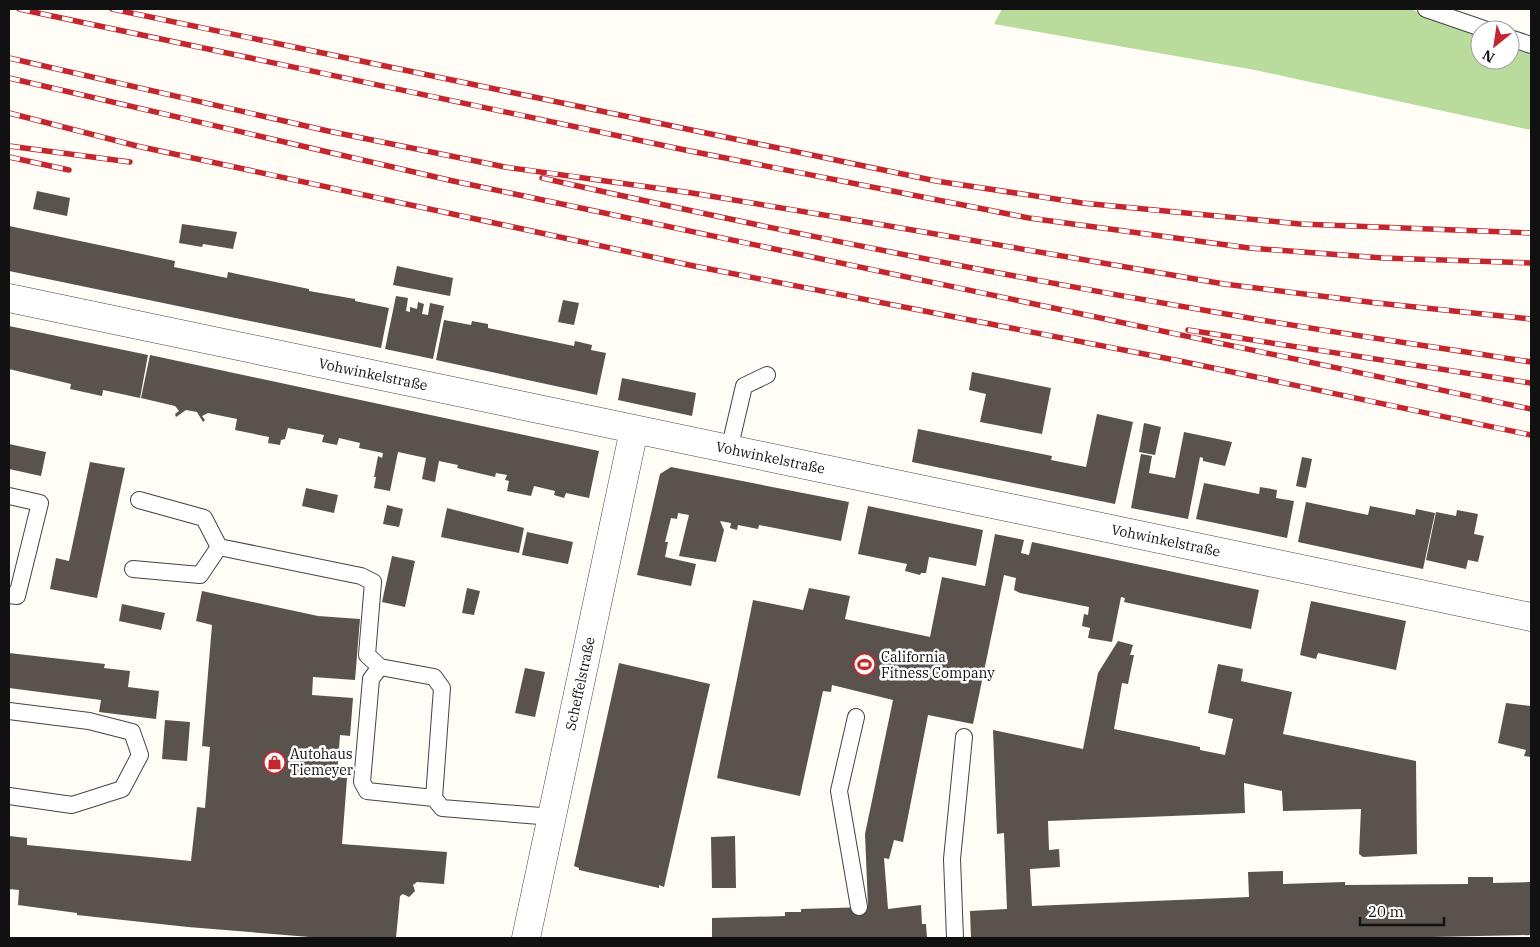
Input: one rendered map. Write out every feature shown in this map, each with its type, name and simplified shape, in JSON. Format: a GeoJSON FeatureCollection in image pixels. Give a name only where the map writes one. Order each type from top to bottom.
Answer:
{"type":"FeatureCollection","features":[{"type":"Feature","properties":{"kind":"street","name":"Vohwinkelstraße"},"geometry":{"type":"LineString","coordinates":[[9,298],[1531,617]]}},
{"type":"Feature","properties":{"kind":"street","name":"Scheffelstraße"},"geometry":{"type":"LineString","coordinates":[[526,938],[634,430]]}},
{"type":"Feature","properties":{"kind":"lane"},"geometry":{"type":"LineString","coordinates":[[1426,9],[1470,24]]}},
{"type":"Feature","properties":{"kind":"lane"},"geometry":{"type":"LineString","coordinates":[[729,450],[744,386],[767,375]]}},
{"type":"Feature","properties":{"kind":"lane"},"geometry":{"type":"LineString","coordinates":[[9,496],[40,503],[17,596],[9,595]]}},
{"type":"Feature","properties":{"kind":"lane"},"geometry":{"type":"LineString","coordinates":[[139,500],[204,518],[219,547]]}},
{"type":"Feature","properties":{"kind":"lane"},"geometry":{"type":"LineString","coordinates":[[219,547],[361,576],[373,582],[367,655],[380,667],[434,678],[442,688],[434,798],[442,808],[553,816]]}},
{"type":"Feature","properties":{"kind":"lane"},"geometry":{"type":"LineString","coordinates":[[134,568],[200,575],[219,547]]}},
{"type":"Feature","properties":{"kind":"lane"},"geometry":{"type":"LineString","coordinates":[[380,667],[371,679],[362,782],[367,791],[434,798]]}},
{"type":"Feature","properties":{"kind":"lane"},"geometry":{"type":"LineString","coordinates":[[9,711],[88,721],[132,732],[140,755],[122,790],[72,805],[9,796]]}},
{"type":"Feature","properties":{"kind":"lane"},"geometry":{"type":"LineString","coordinates":[[856,717],[840,791],[859,907]]}},
{"type":"Feature","properties":{"kind":"lane"},"geometry":{"type":"LineString","coordinates":[[955,938],[952,859],[964,737]]}},
{"type":"Feature","properties":{"kind":"green space"},"geometry":{"type":"Polygon","coordinates":[[[1002,9],[1410,9],[1470,30],[1470,70],[1520,70],[1520,48],[1531,52],[1531,130],[1255,70],[994,24],[1002,9]]]}},
{"type":"Feature","properties":{"kind":"building"},"geometry":{"type":"Polygon","coordinates":[[[37,191],[70,198],[67,216],[33,209],[37,191]]]}},
{"type":"Feature","properties":{"kind":"building"},"geometry":{"type":"Polygon","coordinates":[[[182,224],[237,232],[233,249],[203,244],[202,247],[179,243],[182,224]]]}},
{"type":"Feature","properties":{"kind":"building"},"geometry":{"type":"Polygon","coordinates":[[[9,226],[175,261],[174,267],[227,278],[228,272],[389,308],[381,348],[9,271],[9,226]]]}},
{"type":"Feature","properties":{"kind":"building"},"geometry":{"type":"Polygon","coordinates":[[[397,266],[453,278],[450,296],[393,285],[397,266]]]}},
{"type":"Feature","properties":{"kind":"building"},"geometry":{"type":"Polygon","coordinates":[[[396,296],[408,298],[406,311],[410,312],[410,307],[417,309],[418,302],[424,304],[422,314],[428,315],[430,303],[444,306],[433,359],[385,349],[396,296]]]}},
{"type":"Feature","properties":{"kind":"building"},"geometry":{"type":"Polygon","coordinates":[[[563,300],[579,303],[574,325],[558,322],[563,300]]]}},
{"type":"Feature","properties":{"kind":"building"},"geometry":{"type":"Polygon","coordinates":[[[444,320],[471,325],[472,321],[488,324],[488,328],[574,346],[575,341],[592,345],[591,350],[606,353],[597,395],[436,360],[444,320]]]}},
{"type":"Feature","properties":{"kind":"building"},"geometry":{"type":"Polygon","coordinates":[[[9,326],[148,355],[140,398],[103,390],[102,396],[70,389],[71,384],[9,369],[9,326]]]}},
{"type":"Feature","properties":{"kind":"building"},"geometry":{"type":"Polygon","coordinates":[[[150,355],[599,451],[589,498],[566,493],[564,498],[554,495],[555,491],[534,486],[531,496],[507,491],[509,481],[505,480],[507,475],[496,473],[495,477],[457,468],[458,465],[439,461],[435,482],[422,479],[426,458],[398,452],[390,491],[374,488],[378,456],[382,458],[383,453],[359,448],[360,443],[339,438],[337,445],[322,442],[324,435],[288,428],[285,439],[281,440],[280,445],[268,443],[269,437],[235,430],[237,419],[208,413],[202,416],[205,420],[203,422],[197,412],[186,410],[176,417],[175,414],[179,411],[175,406],[141,398],[150,355]]]}},
{"type":"Feature","properties":{"kind":"building"},"geometry":{"type":"Polygon","coordinates":[[[972,372],[1051,388],[1042,434],[980,422],[986,394],[969,390],[972,372]]]}},
{"type":"Feature","properties":{"kind":"building"},"geometry":{"type":"Polygon","coordinates":[[[622,378],[696,393],[692,416],[618,400],[622,378]]]}},
{"type":"Feature","properties":{"kind":"building"},"geometry":{"type":"Polygon","coordinates":[[[1097,414],[1133,422],[1115,504],[912,462],[918,429],[1052,456],[1051,460],[1086,467],[1097,414]]]}},
{"type":"Feature","properties":{"kind":"building"},"geometry":{"type":"Polygon","coordinates":[[[1144,423],[1161,427],[1155,455],[1139,452],[1144,423]]]}},
{"type":"Feature","properties":{"kind":"building"},"geometry":{"type":"Polygon","coordinates":[[[1184,432],[1232,442],[1225,466],[1203,461],[1203,458],[1200,457],[1188,519],[1131,508],[1141,454],[1152,456],[1149,473],[1175,478],[1184,432]]]}},
{"type":"Feature","properties":{"kind":"building"},"geometry":{"type":"Polygon","coordinates":[[[9,444],[46,452],[41,476],[9,469],[9,444]]]}},
{"type":"Feature","properties":{"kind":"building"},"geometry":{"type":"Polygon","coordinates":[[[1302,457],[1312,459],[1306,488],[1296,486],[1302,457]]]}},
{"type":"Feature","properties":{"kind":"building"},"geometry":{"type":"Polygon","coordinates":[[[90,462],[125,468],[97,598],[50,589],[56,558],[69,561],[90,462]]]}},
{"type":"Feature","properties":{"kind":"building"},"geometry":{"type":"Polygon","coordinates":[[[671,467],[849,502],[841,541],[759,525],[758,529],[738,525],[737,530],[730,528],[731,523],[720,521],[724,530],[716,562],[679,556],[689,515],[678,513],[677,519],[671,518],[665,542],[668,542],[665,557],[696,564],[691,586],[637,575],[660,474],[671,467]]]}},
{"type":"Feature","properties":{"kind":"building"},"geometry":{"type":"Polygon","coordinates":[[[1204,483],[1259,494],[1260,487],[1277,490],[1276,498],[1294,501],[1287,538],[1196,519],[1204,483]]]}},
{"type":"Feature","properties":{"kind":"building"},"geometry":{"type":"Polygon","coordinates":[[[306,488],[338,495],[334,513],[302,506],[306,488]]]}},
{"type":"Feature","properties":{"kind":"building"},"geometry":{"type":"Polygon","coordinates":[[[1306,502],[1368,515],[1370,506],[1415,515],[1416,509],[1435,513],[1423,569],[1298,542],[1306,502]]]}},
{"type":"Feature","properties":{"kind":"building"},"geometry":{"type":"Polygon","coordinates":[[[387,505],[403,509],[399,527],[383,524],[387,505]]]}},
{"type":"Feature","properties":{"kind":"building"},"geometry":{"type":"Polygon","coordinates":[[[868,506],[983,530],[976,566],[929,557],[926,573],[921,573],[920,575],[905,571],[907,564],[858,554],[868,506]]]}},
{"type":"Feature","properties":{"kind":"building"},"geometry":{"type":"Polygon","coordinates":[[[447,508],[524,528],[519,553],[441,537],[447,508]]]}},
{"type":"Feature","properties":{"kind":"building"},"geometry":{"type":"Polygon","coordinates":[[[1457,510],[1478,514],[1474,534],[1484,536],[1478,562],[1468,560],[1466,569],[1426,560],[1436,512],[1456,516],[1457,510]]]}},
{"type":"Feature","properties":{"kind":"building"},"geometry":{"type":"Polygon","coordinates":[[[527,532],[573,542],[568,564],[522,555],[527,532]]]}},
{"type":"Feature","properties":{"kind":"building"},"geometry":{"type":"Polygon","coordinates":[[[995,534],[1024,540],[1021,553],[1029,555],[1032,542],[1259,590],[1251,629],[1124,602],[1125,598],[1121,597],[1112,642],[1088,638],[1090,628],[1082,626],[1084,614],[1088,615],[1089,607],[1020,593],[1014,590],[1016,578],[1004,575],[973,724],[928,715],[903,842],[894,840],[889,859],[884,858],[888,909],[921,905],[922,924],[926,924],[927,938],[712,938],[712,918],[785,916],[785,912],[801,912],[801,909],[868,907],[865,834],[893,700],[832,685],[831,692],[823,691],[800,796],[717,778],[753,600],[803,610],[809,588],[850,596],[845,619],[930,637],[942,577],[985,586],[995,534]]]}},
{"type":"Feature","properties":{"kind":"building"},"geometry":{"type":"Polygon","coordinates":[[[392,556],[415,561],[405,607],[382,602],[392,556]]]}},
{"type":"Feature","properties":{"kind":"building"},"geometry":{"type":"Polygon","coordinates":[[[467,588],[480,591],[474,615],[462,613],[467,588]]]}},
{"type":"Feature","properties":{"kind":"building","name":"Autohaus Tiemeyer"},"geometry":{"type":"Polygon","coordinates":[[[202,591],[318,616],[360,619],[355,680],[313,677],[312,695],[353,698],[350,736],[340,735],[337,777],[347,778],[342,844],[447,852],[444,884],[417,882],[413,885],[415,891],[409,897],[403,894],[400,896],[396,938],[322,938],[188,927],[77,915],[77,913],[18,905],[19,890],[9,889],[9,836],[27,838],[27,845],[191,861],[197,807],[205,808],[210,747],[202,746],[212,625],[196,621],[202,591]]]}},
{"type":"Feature","properties":{"kind":"building"},"geometry":{"type":"Polygon","coordinates":[[[1311,601],[1406,621],[1396,670],[1318,653],[1316,659],[1300,655],[1311,601]]]}},
{"type":"Feature","properties":{"kind":"building"},"geometry":{"type":"Polygon","coordinates":[[[122,604],[165,613],[161,630],[119,621],[122,604]]]}},
{"type":"Feature","properties":{"kind":"building"},"geometry":{"type":"Polygon","coordinates":[[[1118,641],[1133,645],[1130,655],[1134,655],[1128,684],[1122,683],[1114,729],[1200,747],[1200,750],[1225,755],[1233,719],[1208,713],[1218,664],[1243,669],[1241,681],[1292,692],[1283,734],[1416,761],[1417,854],[1363,857],[1359,854],[1361,809],[1283,811],[1282,791],[1244,783],[1245,813],[1048,821],[1049,850],[1059,849],[1060,867],[1030,869],[1032,906],[1249,897],[1248,872],[1283,871],[1283,884],[1345,882],[1345,885],[1468,884],[1468,877],[1493,877],[1493,883],[1531,882],[1531,935],[1386,938],[971,938],[970,911],[1007,909],[1004,833],[997,834],[993,730],[1083,749],[1098,673],[1118,641]]]}},
{"type":"Feature","properties":{"kind":"building"},"geometry":{"type":"Polygon","coordinates":[[[9,653],[105,664],[104,668],[130,671],[128,687],[159,691],[156,719],[99,712],[101,700],[9,688],[9,653]]]}},
{"type":"Feature","properties":{"kind":"building"},"geometry":{"type":"Polygon","coordinates":[[[619,663],[710,684],[664,887],[659,885],[659,888],[579,870],[579,868],[574,866],[619,663]]]}},
{"type":"Feature","properties":{"kind":"building"},"geometry":{"type":"Polygon","coordinates":[[[525,668],[545,672],[535,717],[515,713],[525,668]]]}},
{"type":"Feature","properties":{"kind":"building"},"geometry":{"type":"Polygon","coordinates":[[[1506,703],[1531,706],[1531,757],[1524,756],[1526,750],[1498,743],[1506,703]]]}},
{"type":"Feature","properties":{"kind":"building"},"geometry":{"type":"Polygon","coordinates":[[[165,720],[190,722],[187,761],[162,759],[165,720]]]}},
{"type":"Feature","properties":{"kind":"building"},"geometry":{"type":"Polygon","coordinates":[[[735,836],[736,888],[712,888],[711,837],[735,836]]]}},
{"type":"Feature","properties":{"kind":"railway"},"geometry":{"type":"LineString","coordinates":[[19,9],[685,150],[1029,218],[1249,248],[1383,258],[1531,263]]}},
{"type":"Feature","properties":{"kind":"railway"},"geometry":{"type":"LineString","coordinates":[[112,9],[936,181],[1082,203],[1300,224],[1531,233]]}},
{"type":"Feature","properties":{"kind":"railway"},"geometry":{"type":"LineString","coordinates":[[9,58],[328,131],[505,167],[692,193],[1224,284],[1377,303],[1531,319]]}},
{"type":"Feature","properties":{"kind":"railway"},"geometry":{"type":"LineString","coordinates":[[9,78],[453,181],[1531,409]]}},
{"type":"Feature","properties":{"kind":"railway"},"geometry":{"type":"LineString","coordinates":[[9,113],[137,146],[694,266],[1180,361],[1531,435]]}},
{"type":"Feature","properties":{"kind":"railway"},"geometry":{"type":"LineString","coordinates":[[9,146],[130,162]]}},
{"type":"Feature","properties":{"kind":"railway"},"geometry":{"type":"LineString","coordinates":[[9,157],[69,170]]}},
{"type":"Feature","properties":{"kind":"railway"},"geometry":{"type":"LineString","coordinates":[[542,178],[798,233],[1054,283],[1264,321],[1531,362]]}},
{"type":"Feature","properties":{"kind":"railway"},"geometry":{"type":"LineString","coordinates":[[1188,330],[1531,383]]}},
{"type":"Feature","properties":{"kind":"place","name":"California Fitness Company"},"geometry":{"type":"Point","coordinates":[865,665]}},
{"type":"Feature","properties":{"kind":"place","name":"Autohaus Tiemeyer"},"geometry":{"type":"Point","coordinates":[274,762]}}]}
